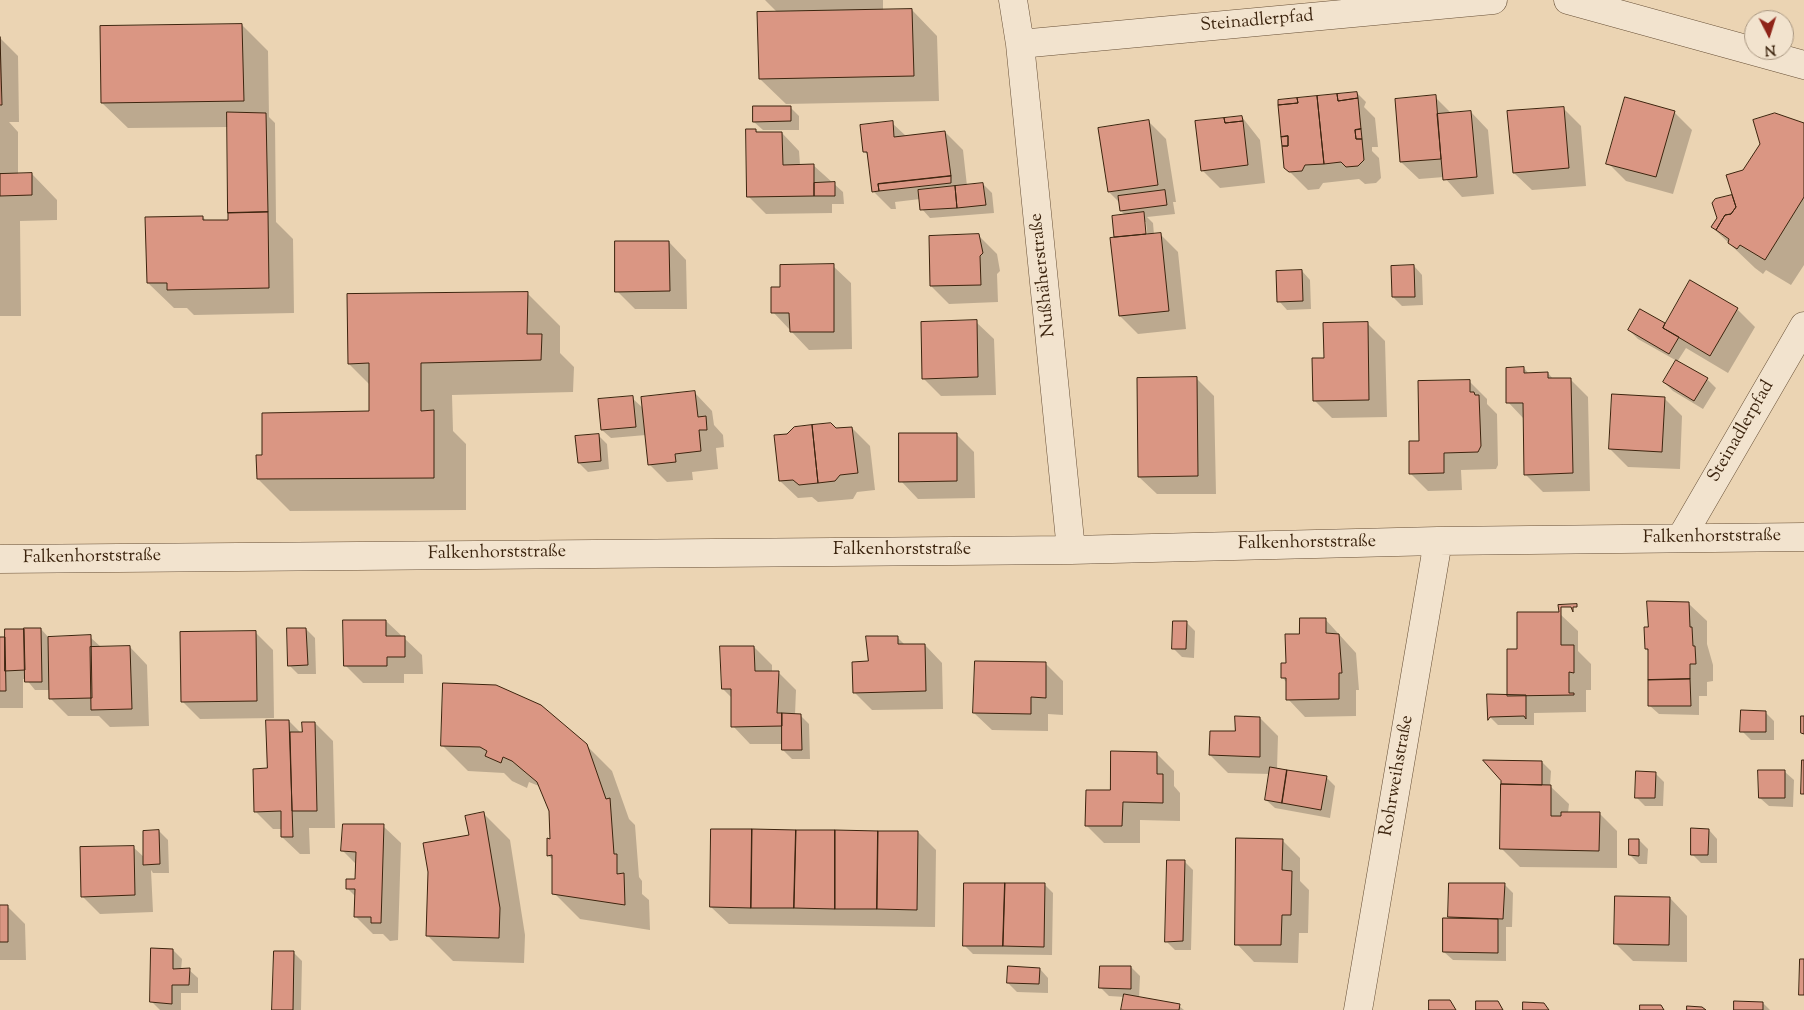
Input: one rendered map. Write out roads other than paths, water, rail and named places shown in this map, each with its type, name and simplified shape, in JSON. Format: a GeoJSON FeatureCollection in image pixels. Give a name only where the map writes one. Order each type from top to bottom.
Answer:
{"type":"FeatureCollection","features":[{"type":"Feature","properties":{"kind":"street","name":"Nußhäherstraße"},"geometry":{"type":"LineString","coordinates":[[1013,0],[1020,44],[1071,550]]}},
{"type":"Feature","properties":{"kind":"street","name":"Steinadlerpfad"},"geometry":{"type":"LineString","coordinates":[[1020,44],[1493,0]]}},
{"type":"Feature","properties":{"kind":"street"},"geometry":{"type":"LineString","coordinates":[[1568,0],[1804,65]]}},
{"type":"Feature","properties":{"kind":"street","name":"Steinadlerpfad"},"geometry":{"type":"LineString","coordinates":[[1681,538],[1804,326]]}},
{"type":"Feature","properties":{"kind":"street","name":"Falkenhorststraße"},"geometry":{"type":"LineString","coordinates":[[0,559],[1071,550],[1438,541],[1804,537]]}},
{"type":"Feature","properties":{"kind":"street","name":"Rohrweihstraße"},"geometry":{"type":"LineString","coordinates":[[1358,1010],[1438,541]]}}]}
